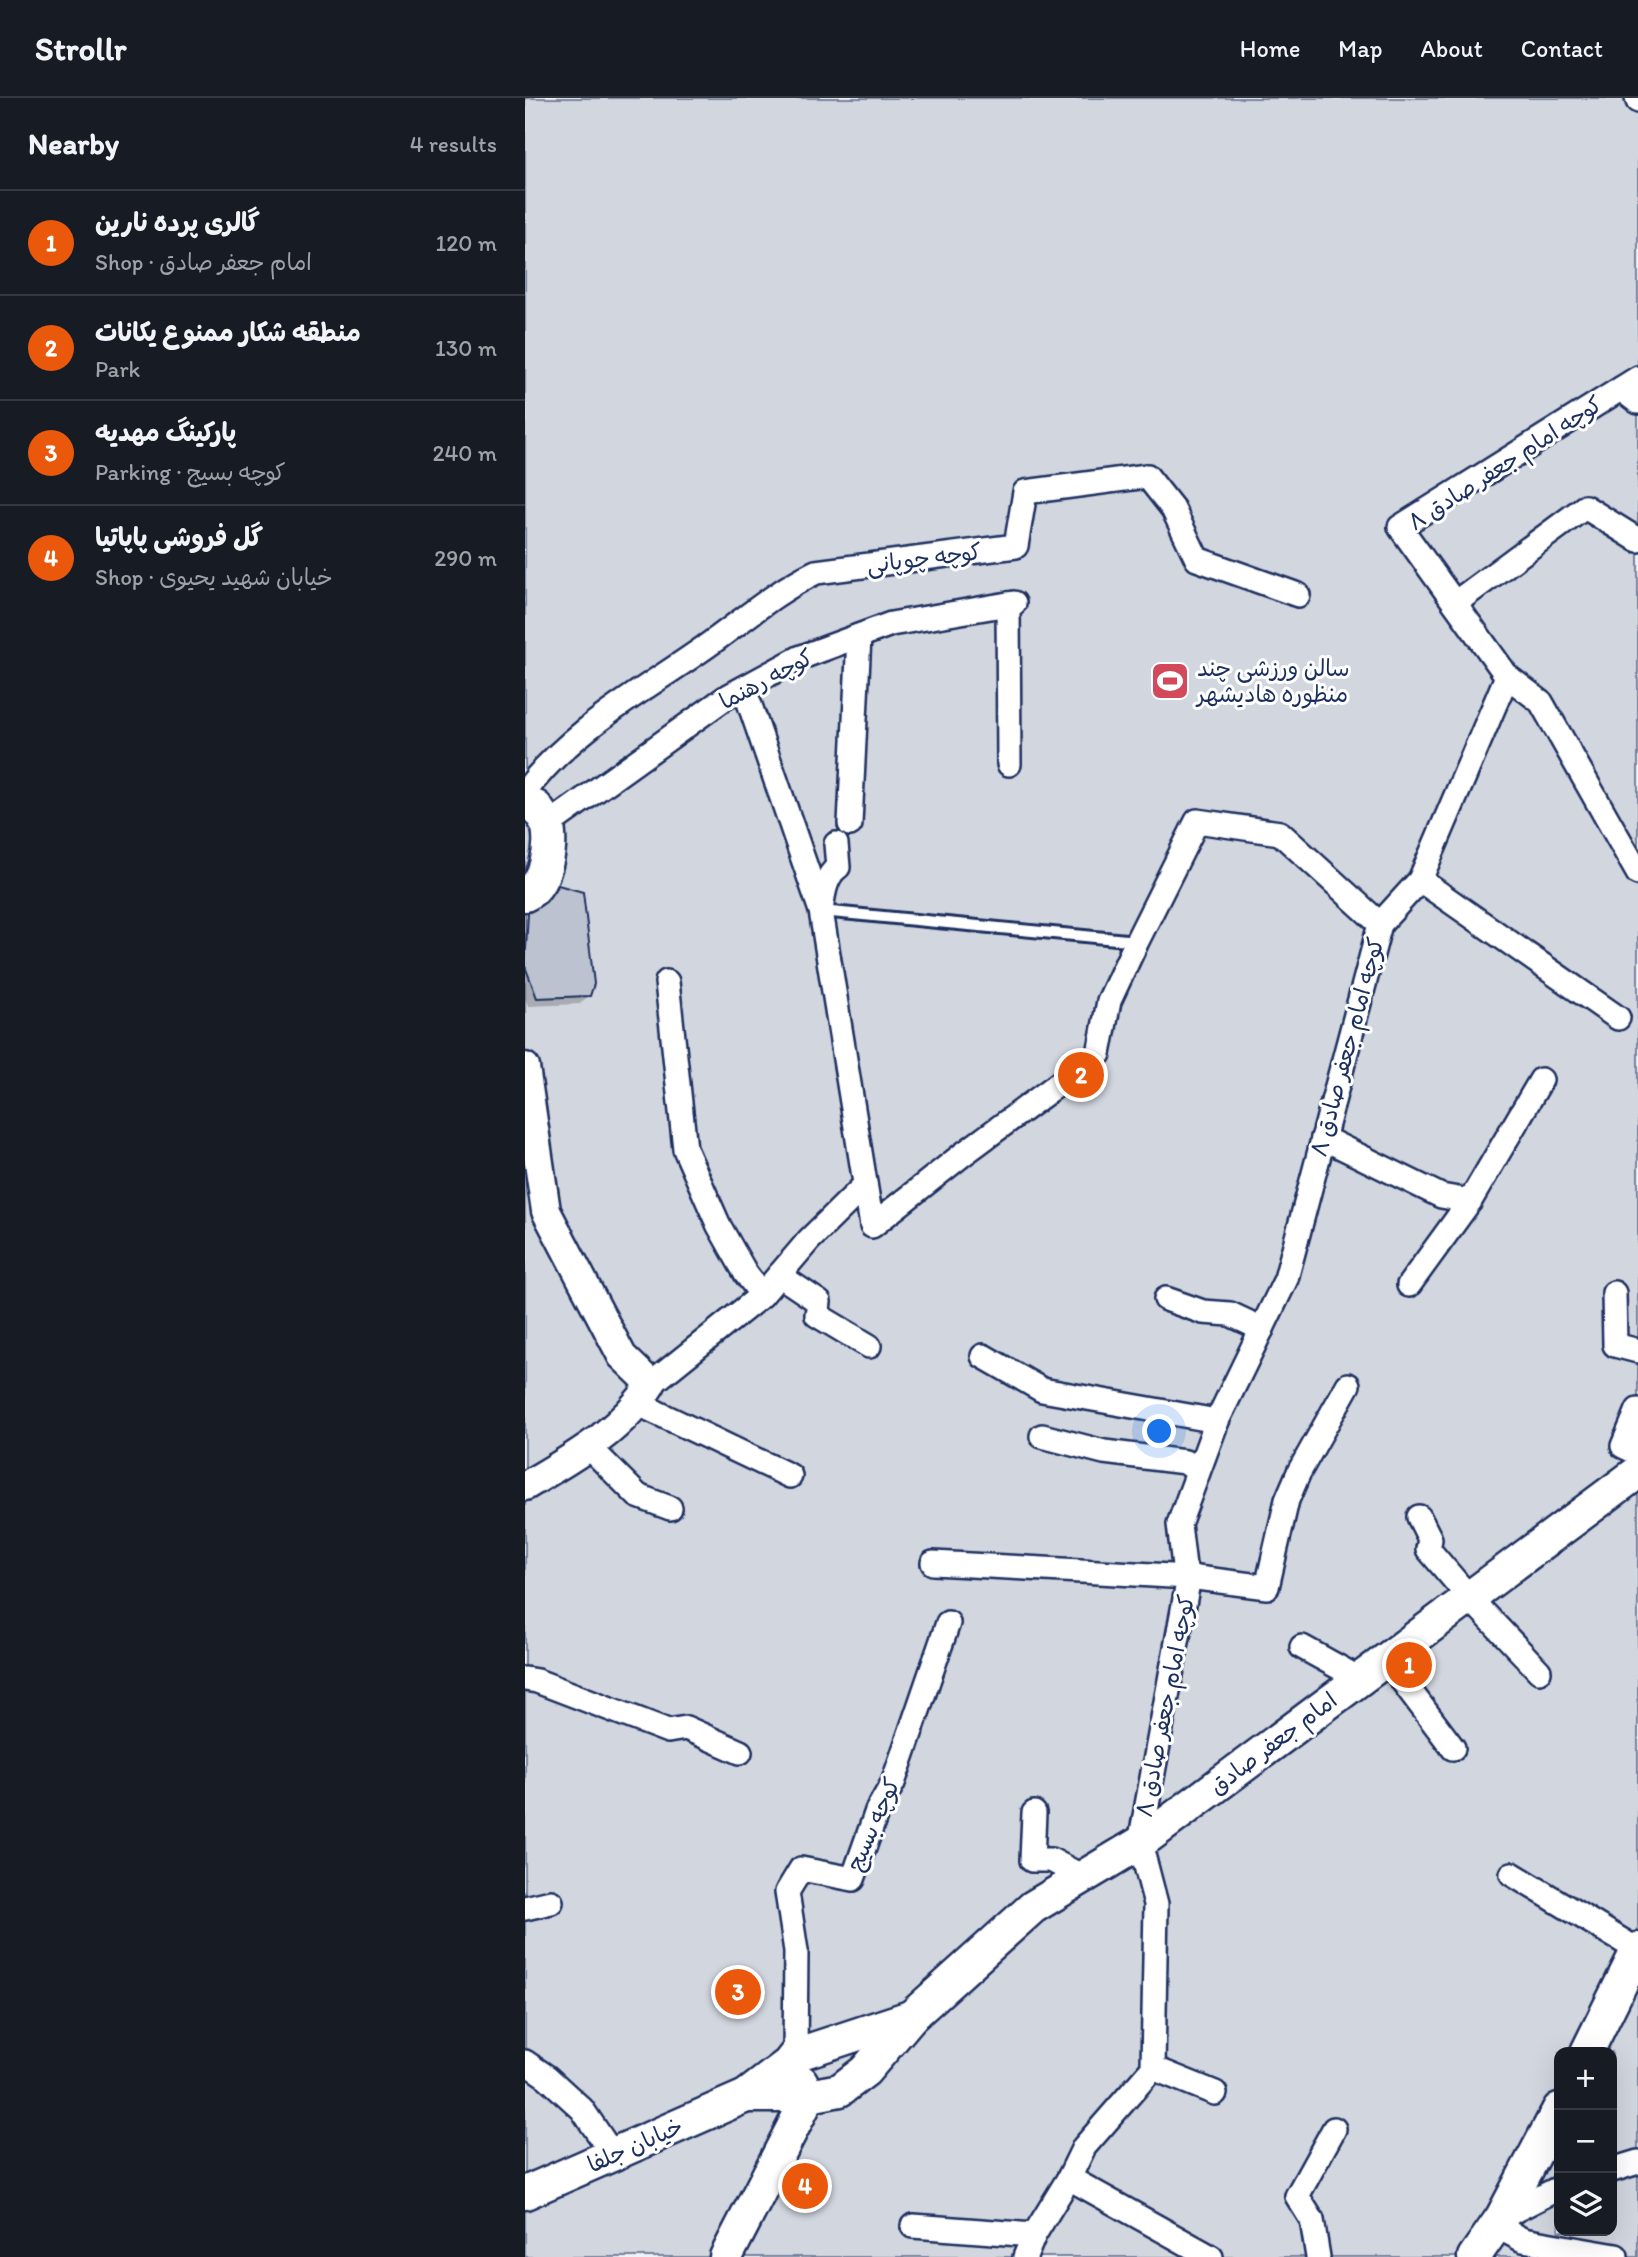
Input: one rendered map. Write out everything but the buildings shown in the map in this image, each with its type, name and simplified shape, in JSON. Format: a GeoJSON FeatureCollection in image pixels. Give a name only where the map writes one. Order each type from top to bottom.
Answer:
{"type":"FeatureCollection","features":[{"type":"Feature","properties":{"kind":"main road"},"geometry":{"type":"LineString","coordinates":[[525,895],[531,892],[543,874],[549,849],[536,814]]}},
{"type":"Feature","properties":{"kind":"main road","name":"امام جعفر صادق"},"geometry":{"type":"LineString","coordinates":[[746,2096],[809,2096],[840,2090],[865,2071],[911,2017],[1033,1907],[1140,1843],[1638,1472]]}},
{"type":"Feature","properties":{"kind":"main road"},"geometry":{"type":"LineString","coordinates":[[1590,2047],[1637,1953]]}},
{"type":"Feature","properties":{"kind":"main road"},"geometry":{"type":"LineString","coordinates":[[746,2096],[788,2064],[795,2055],[911,2017]]}},
{"type":"Feature","properties":{"kind":"main road"},"geometry":{"type":"LineString","coordinates":[[848,2038],[855,2037],[871,2045],[865,2071]]}},
{"type":"Feature","properties":{"kind":"main road"},"geometry":{"type":"LineString","coordinates":[[726,2257],[809,2096],[794,2066],[795,2055]]}},
{"type":"Feature","properties":{"kind":"main road","name":"خیابان جلفا"},"geometry":{"type":"LineString","coordinates":[[525,2193],[746,2096]]}},
{"type":"Feature","properties":{"kind":"main road"},"geometry":{"type":"LineString","coordinates":[[1474,2257],[1499,2221],[1558,2110]]}},
{"type":"Feature","properties":{"kind":"street","name":"کوچه امام جعفر صادق ۸"},"geometry":{"type":"LineString","coordinates":[[1140,1843],[1189,1577],[1184,1566],[1179,1524],[1217,1421],[1286,1279],[1380,924],[1420,880],[1507,676],[1399,527],[1632,390]]}},
{"type":"Feature","properties":{"kind":"street","name":"کوچه چوپانی"},"geometry":{"type":"LineString","coordinates":[[525,792],[538,774],[609,712],[791,584],[817,572],[1016,546],[1025,492],[1147,477],[1174,509],[1197,559],[1298,595]]}},
{"type":"Feature","properties":{"kind":"street"},"geometry":{"type":"LineString","coordinates":[[1455,603],[1585,507],[1638,540]]}},
{"type":"Feature","properties":{"kind":"street","name":"کوچه رهنما"},"geometry":{"type":"LineString","coordinates":[[536,814],[725,698],[799,658],[891,624],[1011,603],[1009,764]]}},
{"type":"Feature","properties":{"kind":"street"},"geometry":{"type":"LineString","coordinates":[[850,824],[859,636]]}},
{"type":"Feature","properties":{"kind":"street"},"geometry":{"type":"LineString","coordinates":[[1507,676],[1541,702],[1638,873]]}},
{"type":"Feature","properties":{"kind":"street"},"geometry":{"type":"LineString","coordinates":[[744,688],[821,911],[872,1226],[1099,1054],[1109,1001],[1197,821],[1280,833],[1380,924]]}},
{"type":"Feature","properties":{"kind":"street"},"geometry":{"type":"LineString","coordinates":[[821,911],[823,892],[832,871],[838,867],[836,844]]}},
{"type":"Feature","properties":{"kind":"street"},"geometry":{"type":"LineString","coordinates":[[1420,880],[1618,1018]]}},
{"type":"Feature","properties":{"kind":"street"},"geometry":{"type":"LineString","coordinates":[[667,982],[685,1149],[719,1226],[746,1274],[762,1295]]}},
{"type":"Feature","properties":{"kind":"street"},"geometry":{"type":"LineString","coordinates":[[525,1067],[533,1179],[622,1356],[645,1394],[790,1476]]}},
{"type":"Feature","properties":{"kind":"street"},"geometry":{"type":"LineString","coordinates":[[1409,1285],[1470,1201],[1541,1080]]}},
{"type":"Feature","properties":{"kind":"street"},"geometry":{"type":"LineString","coordinates":[[1324,1138],[1441,1196],[1470,1201]]}},
{"type":"Feature","properties":{"kind":"street"},"geometry":{"type":"LineString","coordinates":[[525,1486],[590,1448],[645,1394],[762,1295],[809,1240],[865,1185]]}},
{"type":"Feature","properties":{"kind":"street"},"geometry":{"type":"LineString","coordinates":[[779,1275],[819,1302],[817,1315],[869,1346]]}},
{"type":"Feature","properties":{"kind":"street"},"geometry":{"type":"LineString","coordinates":[[1614,1293],[1615,1345],[1638,1351]]}},
{"type":"Feature","properties":{"kind":"street"},"geometry":{"type":"LineString","coordinates":[[1166,1299],[1203,1312],[1230,1314],[1262,1329]]}},
{"type":"Feature","properties":{"kind":"street"},"geometry":{"type":"LineString","coordinates":[[983,1356],[1042,1390],[1217,1421]]}},
{"type":"Feature","properties":{"kind":"street"},"geometry":{"type":"LineString","coordinates":[[933,1563],[1189,1577],[1267,1587],[1287,1500],[1299,1472],[1348,1385]]}},
{"type":"Feature","properties":{"kind":"street"},"geometry":{"type":"LineString","coordinates":[[1638,1410],[1623,1446],[1638,1453]]}},
{"type":"Feature","properties":{"kind":"street"},"geometry":{"type":"LineString","coordinates":[[1042,1436],[1104,1452],[1185,1462],[1198,1471]]}},
{"type":"Feature","properties":{"kind":"street"},"geometry":{"type":"LineString","coordinates":[[590,1448],[638,1496],[670,1508]]}},
{"type":"Feature","properties":{"kind":"street"},"geometry":{"type":"LineString","coordinates":[[1419,1517],[1430,1539],[1428,1549],[1539,1671]]}},
{"type":"Feature","properties":{"kind":"street","name":"کوچه بسیج"},"geometry":{"type":"LineString","coordinates":[[795,2055],[796,1951],[787,1892],[801,1869],[853,1879],[877,1811],[893,1783],[948,1623]]}},
{"type":"Feature","properties":{"kind":"street"},"geometry":{"type":"LineString","coordinates":[[1302,1647],[1360,1679]]}},
{"type":"Feature","properties":{"kind":"street"},"geometry":{"type":"LineString","coordinates":[[1386,1659],[1453,1748]]}},
{"type":"Feature","properties":{"kind":"street"},"geometry":{"type":"LineString","coordinates":[[525,1679],[537,1681],[668,1731],[685,1728],[740,1752]]}},
{"type":"Feature","properties":{"kind":"street"},"geometry":{"type":"LineString","coordinates":[[1034,1813],[1032,1860],[1051,1860],[1083,1877]]}},
{"type":"Feature","properties":{"kind":"street"},"geometry":{"type":"LineString","coordinates":[[1025,2257],[1034,2235],[1069,2178],[1084,2147],[1153,2068],[1156,1904],[1140,1843]]}},
{"type":"Feature","properties":{"kind":"street"},"geometry":{"type":"LineString","coordinates":[[1512,1874],[1626,1943],[1637,1953]]}},
{"type":"Feature","properties":{"kind":"street"},"geometry":{"type":"LineString","coordinates":[[525,1908],[551,1902]]}},
{"type":"Feature","properties":{"kind":"street"},"geometry":{"type":"LineString","coordinates":[[525,2062],[547,2077],[582,2109],[613,2155]]}},
{"type":"Feature","properties":{"kind":"street"},"geometry":{"type":"LineString","coordinates":[[1153,2068],[1215,2093]]}},
{"type":"Feature","properties":{"kind":"street"},"geometry":{"type":"LineString","coordinates":[[1318,2257],[1311,2220],[1297,2196],[1334,2129]]}},
{"type":"Feature","properties":{"kind":"street"},"geometry":{"type":"LineString","coordinates":[[1617,2168],[1638,2162]]}},
{"type":"Feature","properties":{"kind":"street"},"geometry":{"type":"LineString","coordinates":[[1069,2178],[1211,2257]]}},
{"type":"Feature","properties":{"kind":"street"},"geometry":{"type":"LineString","coordinates":[[1554,2191],[1499,2221],[1523,2240],[1616,2256]]}},
{"type":"Feature","properties":{"kind":"street"},"geometry":{"type":"LineString","coordinates":[[913,2226],[1034,2235]]}},
{"type":"Feature","properties":{"kind":"lane"},"geometry":{"type":"LineString","coordinates":[[821,911],[1137,941]]}},
{"type":"Feature","properties":{"kind":"shaded area"},"geometry":{"type":"Polygon","coordinates":[[[525,98],[1638,98],[1638,2257],[525,2257],[525,98]]]}},
{"type":"Feature","properties":{"kind":"place","name":"سالن ورزشی چند منظوره هادیشهر"},"geometry":{"type":"Point","coordinates":[1170,681]}},
{"type":"Feature","properties":{"kind":"place","name":"منطقه شکار ممنوع یکانات"},"geometry":{"type":"Point","coordinates":[1081,1075]}},
{"type":"Feature","properties":{"kind":"place","name":"گالری پرده نارین"},"geometry":{"type":"Point","coordinates":[1409,1665]}},
{"type":"Feature","properties":{"kind":"place","name":"پارکینگ مهدیه"},"geometry":{"type":"Point","coordinates":[738,1992]}},
{"type":"Feature","properties":{"kind":"place","name":"گل فروشی پاپاتیا"},"geometry":{"type":"Point","coordinates":[805,2186]}}]}
